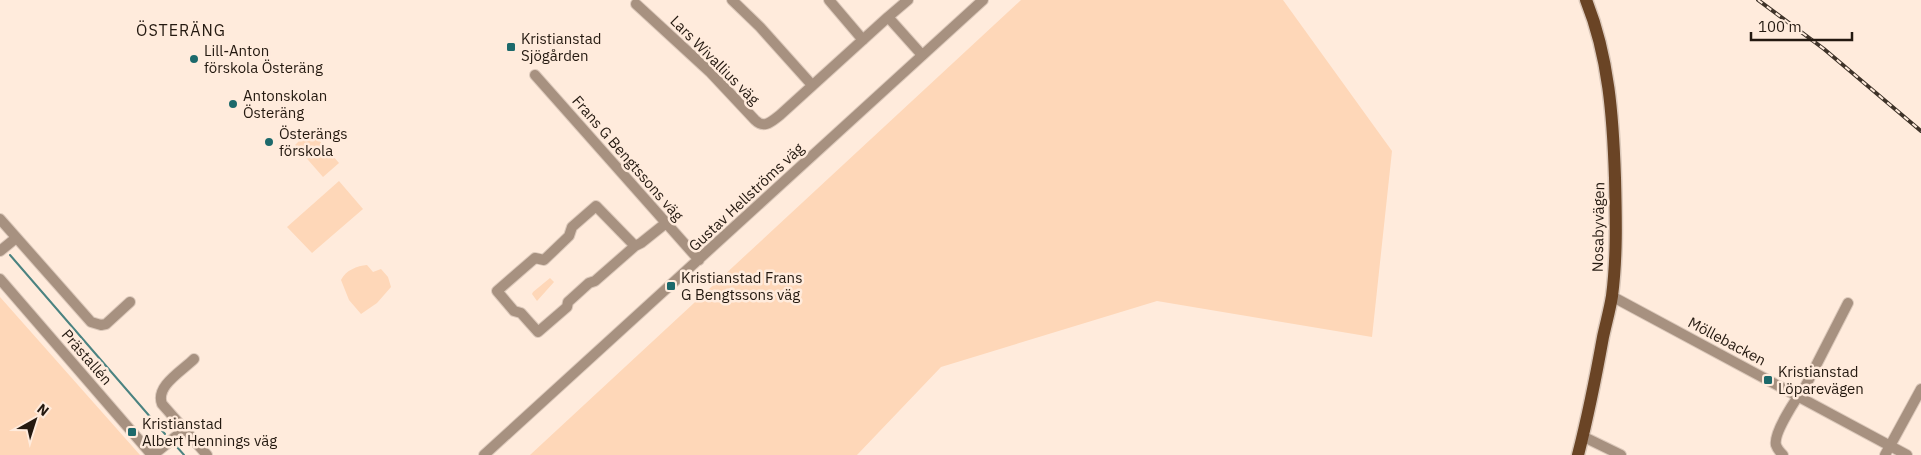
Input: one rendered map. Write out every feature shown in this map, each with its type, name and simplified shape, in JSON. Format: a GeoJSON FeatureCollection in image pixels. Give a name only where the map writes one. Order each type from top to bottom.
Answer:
{"type":"FeatureCollection","features":[{"type":"Feature","properties":{"kind":"main road","name":"Nosabyvägen"},"geometry":{"type":"LineString","coordinates":[[1578,455],[1612,297],[1616,217],[1613,126],[1609,88],[1596,30],[1586,0]]}},
{"type":"Feature","properties":{"kind":"street"},"geometry":{"type":"LineString","coordinates":[[732,0],[760,27],[812,85]]}},
{"type":"Feature","properties":{"kind":"street"},"geometry":{"type":"LineString","coordinates":[[829,0],[863,40]]}},
{"type":"Feature","properties":{"kind":"street","name":"Lars Wivallius väg"},"geometry":{"type":"LineString","coordinates":[[636,4],[710,72],[759,124],[768,124],[908,0]]}},
{"type":"Feature","properties":{"kind":"street","name":"Gustav Hellströms väg"},"geometry":{"type":"LineString","coordinates":[[484,455],[983,0]]}},
{"type":"Feature","properties":{"kind":"street"},"geometry":{"type":"LineString","coordinates":[[888,17],[922,55]]}},
{"type":"Feature","properties":{"kind":"street","name":"Frans G Bengtssons väg"},"geometry":{"type":"LineString","coordinates":[[535,74],[699,260]]}},
{"type":"Feature","properties":{"kind":"street"},"geometry":{"type":"LineString","coordinates":[[634,246],[596,206],[572,227],[569,236],[544,260],[535,258],[497,291],[514,311],[521,313],[538,332],[589,283],[634,246],[641,243],[666,223]]}},
{"type":"Feature","properties":{"kind":"street"},"geometry":{"type":"LineString","coordinates":[[0,219],[90,322],[101,325],[106,324],[130,302]]}},
{"type":"Feature","properties":{"kind":"street"},"geometry":{"type":"LineString","coordinates":[[0,252],[16,238]]}},
{"type":"Feature","properties":{"kind":"street","name":"Prästallén"},"geometry":{"type":"LineString","coordinates":[[0,279],[152,455]]}},
{"type":"Feature","properties":{"kind":"street","name":"Möllebacken"},"geometry":{"type":"LineString","coordinates":[[1612,297],[1798,396],[1887,451],[1907,455]]}},
{"type":"Feature","properties":{"kind":"street"},"geometry":{"type":"LineString","coordinates":[[1783,455],[1776,445],[1776,435],[1805,387],[1848,303]]}},
{"type":"Feature","properties":{"kind":"street"},"geometry":{"type":"LineString","coordinates":[[194,359],[163,388],[160,395],[162,404],[207,455]]}},
{"type":"Feature","properties":{"kind":"street"},"geometry":{"type":"LineString","coordinates":[[1887,451],[1921,389]]}},
{"type":"Feature","properties":{"kind":"street"},"geometry":{"type":"LineString","coordinates":[[152,455],[184,430]]}},
{"type":"Feature","properties":{"kind":"street"},"geometry":{"type":"LineString","coordinates":[[1582,436],[1621,455]]}},
{"type":"Feature","properties":{"kind":"shaded area"},"geometry":{"type":"Polygon","coordinates":[[[1021,0],[1283,0],[1392,151],[1372,337],[1157,301],[941,367],[857,455],[530,455],[1021,0]]]}},
{"type":"Feature","properties":{"kind":"shaded area"},"geometry":{"type":"Polygon","coordinates":[[[310,130],[339,163],[323,177],[295,145],[310,130]]]}},
{"type":"Feature","properties":{"kind":"shaded area"},"geometry":{"type":"Polygon","coordinates":[[[339,181],[363,209],[312,253],[287,227],[339,181]]]}},
{"type":"Feature","properties":{"kind":"shaded area"},"geometry":{"type":"Polygon","coordinates":[[[367,265],[373,272],[381,269],[388,277],[391,287],[377,303],[361,314],[349,300],[341,280],[352,269],[367,265]]]}},
{"type":"Feature","properties":{"kind":"shaded area"},"geometry":{"type":"Polygon","coordinates":[[[550,278],[554,282],[537,301],[532,294],[533,292],[550,278]]]}},
{"type":"Feature","properties":{"kind":"shaded area"},"geometry":{"type":"Polygon","coordinates":[[[0,297],[140,455],[0,455],[0,297]]]}},
{"type":"Feature","properties":{"kind":"waterway"},"geometry":{"type":"LineString","coordinates":[[10,255],[165,434]]}},
{"type":"Feature","properties":{"kind":"waterway"},"geometry":{"type":"LineString","coordinates":[[177,447],[184,455]]}},
{"type":"Feature","properties":{"kind":"railway"},"geometry":{"type":"LineString","coordinates":[[1758,0],[1824,49],[1921,131]]}},
{"type":"Feature","properties":{"kind":"place","name":"Kristianstad Sjögården"},"geometry":{"type":"Point","coordinates":[511,47]}},
{"type":"Feature","properties":{"kind":"place","name":"Lill-Anton förskola Österäng"},"geometry":{"type":"Point","coordinates":[194,59]}},
{"type":"Feature","properties":{"kind":"place","name":"Antonskolan Österäng"},"geometry":{"type":"Point","coordinates":[233,104]}},
{"type":"Feature","properties":{"kind":"place","name":"Österängs förskola"},"geometry":{"type":"Point","coordinates":[269,142]}},
{"type":"Feature","properties":{"kind":"place","name":"Kristianstad Frans G Bengtssons väg"},"geometry":{"type":"Point","coordinates":[671,286]}},
{"type":"Feature","properties":{"kind":"place","name":"Kristianstad Löparevägen"},"geometry":{"type":"Point","coordinates":[1768,380]}},
{"type":"Feature","properties":{"kind":"place","name":"Kristianstad Albert Hennings väg"},"geometry":{"type":"Point","coordinates":[132,432]}},
{"type":"Feature","properties":{"kind":"district","name":"ÖSTERÄNG"},"geometry":{"type":"Point","coordinates":[181,30]}}]}
